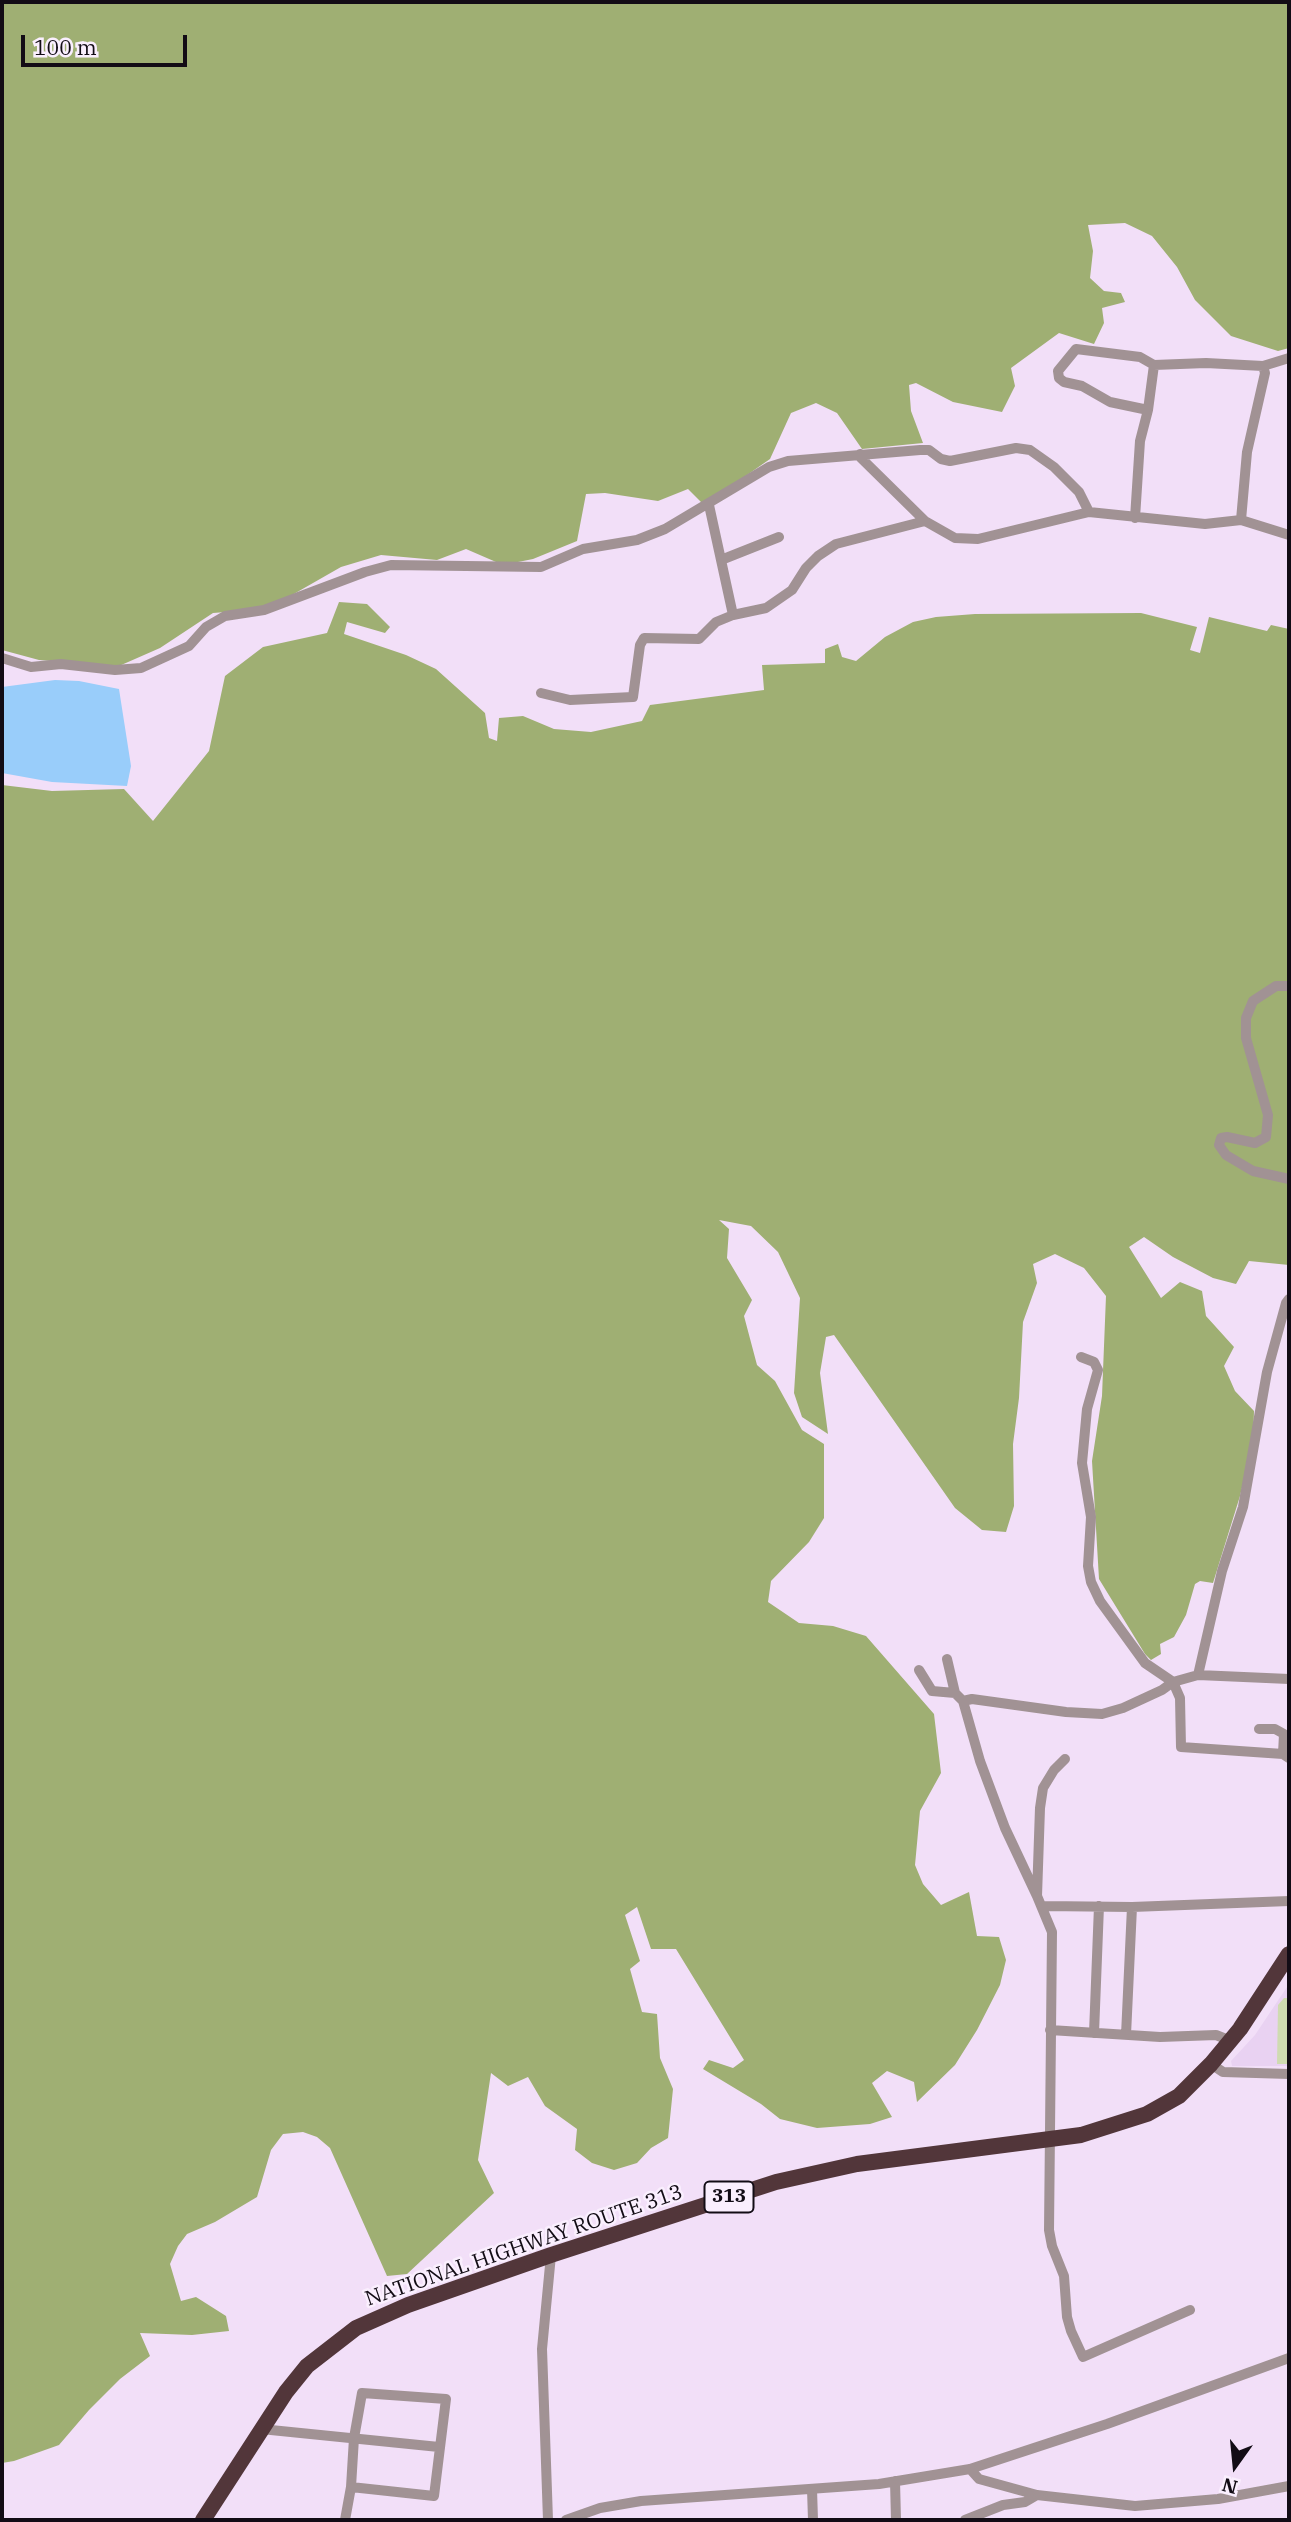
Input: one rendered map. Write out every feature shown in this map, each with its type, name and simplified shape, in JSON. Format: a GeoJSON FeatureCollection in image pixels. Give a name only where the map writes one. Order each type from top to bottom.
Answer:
{"type":"FeatureCollection","features":[{"type":"Feature","properties":{"kind":"highway","name":"NATIONAL HIGHWAY ROUTE 313"},"geometry":{"type":"LineString","coordinates":[[203,2520],[272,2411],[307,2367],[356,2328],[408,2305],[551,2255],[718,2200],[817,2172],[857,2164],[1050,2140],[1115,2126],[1147,2114],[1179,2096],[1211,2064],[1231,2041],[1289,1954]]}},
{"type":"Feature","properties":{"kind":"street"},"geometry":{"type":"LineString","coordinates":[[1148,410],[1110,402],[1082,386],[1065,382],[1059,378],[1058,371],[1076,349],[1140,357],[1154,365],[1206,363],[1263,366],[1289,358]]}},
{"type":"Feature","properties":{"kind":"street"},"geometry":{"type":"LineString","coordinates":[[1135,518],[1140,441],[1148,410],[1154,365]]}},
{"type":"Feature","properties":{"kind":"street"},"geometry":{"type":"LineString","coordinates":[[1241,520],[1247,453],[1265,373],[1263,366]]}},
{"type":"Feature","properties":{"kind":"street"},"geometry":{"type":"LineString","coordinates":[[2,658],[31,667],[61,664],[115,670],[141,668],[190,646],[206,627],[225,616],[264,610],[391,565],[541,567],[583,549],[637,540],[666,529],[769,467],[788,461],[929,450],[941,459],[950,461],[1016,448],[1030,450],[1054,467],[1079,492],[1089,512]]}},
{"type":"Feature","properties":{"kind":"street"},"geometry":{"type":"LineString","coordinates":[[860,454],[925,521],[955,538],[978,539],[1089,512],[1205,524],[1241,520],[1289,535]]}},
{"type":"Feature","properties":{"kind":"street"},"geometry":{"type":"LineString","coordinates":[[709,505],[733,615]]}},
{"type":"Feature","properties":{"kind":"street"},"geometry":{"type":"LineString","coordinates":[[541,693],[570,699],[633,697],[640,645],[644,638],[699,639],[716,622],[733,615],[766,608],[792,590],[806,568],[836,544],[925,521]]}},
{"type":"Feature","properties":{"kind":"street"},"geometry":{"type":"LineString","coordinates":[[721,560],[779,537]]}},
{"type":"Feature","properties":{"kind":"street"},"geometry":{"type":"LineString","coordinates":[[1289,986],[1276,986],[1253,1001],[1246,1018],[1246,1038],[1268,1115],[1266,1137],[1255,1143],[1221,1138],[1219,1145],[1226,1155],[1253,1171],[1289,1179]]}},
{"type":"Feature","properties":{"kind":"street"},"geometry":{"type":"LineString","coordinates":[[1198,1675],[1222,1571],[1243,1507],[1267,1372],[1289,1299]]}},
{"type":"Feature","properties":{"kind":"street"},"geometry":{"type":"LineString","coordinates":[[1081,1357],[1094,1363],[1098,1370],[1087,1409],[1082,1463],[1091,1517],[1088,1566],[1091,1582],[1100,1601],[1145,1662],[1172,1682],[1180,1698],[1181,1747],[1286,1756],[1284,1734],[1275,1729],[1259,1729]]}},
{"type":"Feature","properties":{"kind":"street"},"geometry":{"type":"LineString","coordinates":[[947,1659],[979,1761],[1006,1828],[1044,1906],[1052,1932],[1049,2230],[1052,2246],[1064,2276],[1071,2331],[1083,2357],[1190,2310]]}},
{"type":"Feature","properties":{"kind":"street"},"geometry":{"type":"LineString","coordinates":[[919,1670],[932,1691],[1066,1713],[1102,1714],[1161,1690],[1172,1682],[1198,1675],[1289,1679]]}},
{"type":"Feature","properties":{"kind":"street"},"geometry":{"type":"LineString","coordinates":[[1037,1896],[1043,1788],[1054,1770],[1065,1759]]}},
{"type":"Feature","properties":{"kind":"street"},"geometry":{"type":"LineString","coordinates":[[1044,1906],[1132,1907],[1289,1901]]}},
{"type":"Feature","properties":{"kind":"street"},"geometry":{"type":"LineString","coordinates":[[1094,2033],[1099,1906]]}},
{"type":"Feature","properties":{"kind":"street"},"geometry":{"type":"LineString","coordinates":[[1126,2035],[1132,1907]]}},
{"type":"Feature","properties":{"kind":"street"},"geometry":{"type":"LineString","coordinates":[[1050,2030],[1160,2037],[1216,2035],[1231,2041]]}},
{"type":"Feature","properties":{"kind":"street"},"geometry":{"type":"LineString","coordinates":[[1211,2064],[1223,2072],[1289,2074]]}},
{"type":"Feature","properties":{"kind":"street"},"geometry":{"type":"LineString","coordinates":[[548,2520],[542,2349],[551,2255]]}},
{"type":"Feature","properties":{"kind":"street"},"geometry":{"type":"LineString","coordinates":[[566,2520],[600,2508],[641,2501],[895,2482],[970,2469],[1107,2424],[1289,2358]]}},
{"type":"Feature","properties":{"kind":"street"},"geometry":{"type":"LineString","coordinates":[[345,2520],[362,2393],[446,2399],[434,2496],[351,2487]]}},
{"type":"Feature","properties":{"kind":"street"},"geometry":{"type":"LineString","coordinates":[[261,2429],[439,2447]]}},
{"type":"Feature","properties":{"kind":"street"},"geometry":{"type":"LineString","coordinates":[[970,2469],[979,2479],[1037,2495],[1135,2506],[1218,2499],[1289,2486]]}},
{"type":"Feature","properties":{"kind":"street"},"geometry":{"type":"LineString","coordinates":[[895,2482],[896,2520]]}},
{"type":"Feature","properties":{"kind":"street"},"geometry":{"type":"LineString","coordinates":[[812,2488],[813,2520]]}},
{"type":"Feature","properties":{"kind":"street"},"geometry":{"type":"LineString","coordinates":[[965,2520],[1003,2505],[1025,2502],[1037,2495]]}},
{"type":"Feature","properties":{"kind":"shaded area"},"geometry":{"type":"Polygon","coordinates":[[[1289,1984],[1289,2066],[1232,2066],[1231,2061],[1255,2035],[1289,1984]]]}},
{"type":"Feature","properties":{"kind":"green space"},"geometry":{"type":"Polygon","coordinates":[[[2,2],[1289,2],[1289,348],[1278,351],[1231,336],[1195,300],[1177,267],[1152,236],[1125,223],[1088,225],[1093,251],[1090,278],[1104,291],[1121,293],[1125,302],[1102,308],[1104,323],[1094,344],[1059,333],[1011,368],[1015,386],[1002,412],[953,402],[916,383],[909,385],[911,411],[923,443],[862,449],[837,413],[816,403],[791,413],[770,459],[704,505],[688,489],[658,501],[605,493],[586,494],[577,541],[533,559],[503,565],[466,549],[437,560],[381,555],[341,567],[285,599],[251,610],[213,613],[160,648],[119,666],[39,660],[2,650],[2,2]]]}},
{"type":"Feature","properties":{"kind":"green space"},"geometry":{"type":"Polygon","coordinates":[[[339,602],[367,604],[390,627],[385,633],[347,622],[344,634],[406,655],[436,669],[485,713],[489,738],[497,741],[499,718],[523,716],[554,729],[591,732],[642,721],[650,705],[764,690],[762,665],[825,663],[825,649],[838,644],[842,657],[856,661],[885,637],[913,622],[936,617],[975,614],[1141,613],[1197,627],[1190,650],[1200,653],[1209,617],[1267,631],[1271,625],[1289,629],[1289,1265],[1249,1261],[1236,1284],[1213,1278],[1173,1257],[1144,1237],[1129,1247],[1161,1298],[1180,1282],[1202,1291],[1206,1316],[1234,1347],[1224,1366],[1235,1391],[1254,1411],[1253,1441],[1240,1496],[1213,1583],[1200,1581],[1195,1584],[1186,1615],[1174,1637],[1160,1644],[1161,1654],[1151,1660],[1099,1579],[1092,1461],[1102,1396],[1106,1296],[1084,1268],[1055,1254],[1033,1264],[1037,1283],[1023,1322],[1019,1398],[1013,1444],[1014,1506],[1006,1532],[982,1530],[955,1508],[834,1335],[826,1337],[820,1373],[828,1434],[802,1417],[794,1393],[800,1298],[778,1252],[751,1226],[719,1220],[729,1229],[727,1258],[752,1300],[744,1316],[757,1365],[775,1381],[802,1430],[824,1444],[824,1518],[809,1542],[771,1581],[768,1602],[799,1623],[833,1626],[866,1636],[934,1714],[941,1773],[920,1811],[915,1865],[923,1884],[941,1905],[969,1892],[977,1936],[999,1937],[1006,1960],[1000,1985],[977,2030],[955,2065],[917,2102],[914,2082],[887,2071],[872,2083],[892,2117],[870,2124],[817,2128],[780,2119],[761,2104],[703,2069],[709,2060],[733,2068],[744,2060],[676,1949],[651,1949],[637,1907],[625,1915],[640,1961],[630,1969],[642,2012],[657,2014],[660,2058],[673,2089],[668,2138],[651,2148],[637,2163],[614,2170],[592,2163],[575,2150],[577,2129],[545,2106],[528,2077],[508,2086],[491,2073],[478,2160],[494,2193],[407,2274],[387,2276],[330,2148],[317,2137],[303,2132],[283,2134],[271,2150],[257,2197],[215,2222],[187,2234],[170,2264],[181,2301],[196,2297],[226,2316],[229,2331],[192,2335],[140,2333],[150,2356],[120,2379],[59,2445],[2,2463],[2,785],[52,791],[124,789],[153,821],[209,751],[225,676],[263,647],[327,633],[339,602]]]}},
{"type":"Feature","properties":{"kind":"green space"},"geometry":{"type":"Polygon","coordinates":[[[1284,1998],[1289,1998],[1289,2064],[1277,2064],[1278,2005],[1284,1998]]]}},
{"type":"Feature","properties":{"kind":"water"},"geometry":{"type":"Polygon","coordinates":[[[55,680],[79,681],[119,689],[131,766],[127,786],[52,782],[2,773],[2,687],[55,680]]]}}]}
